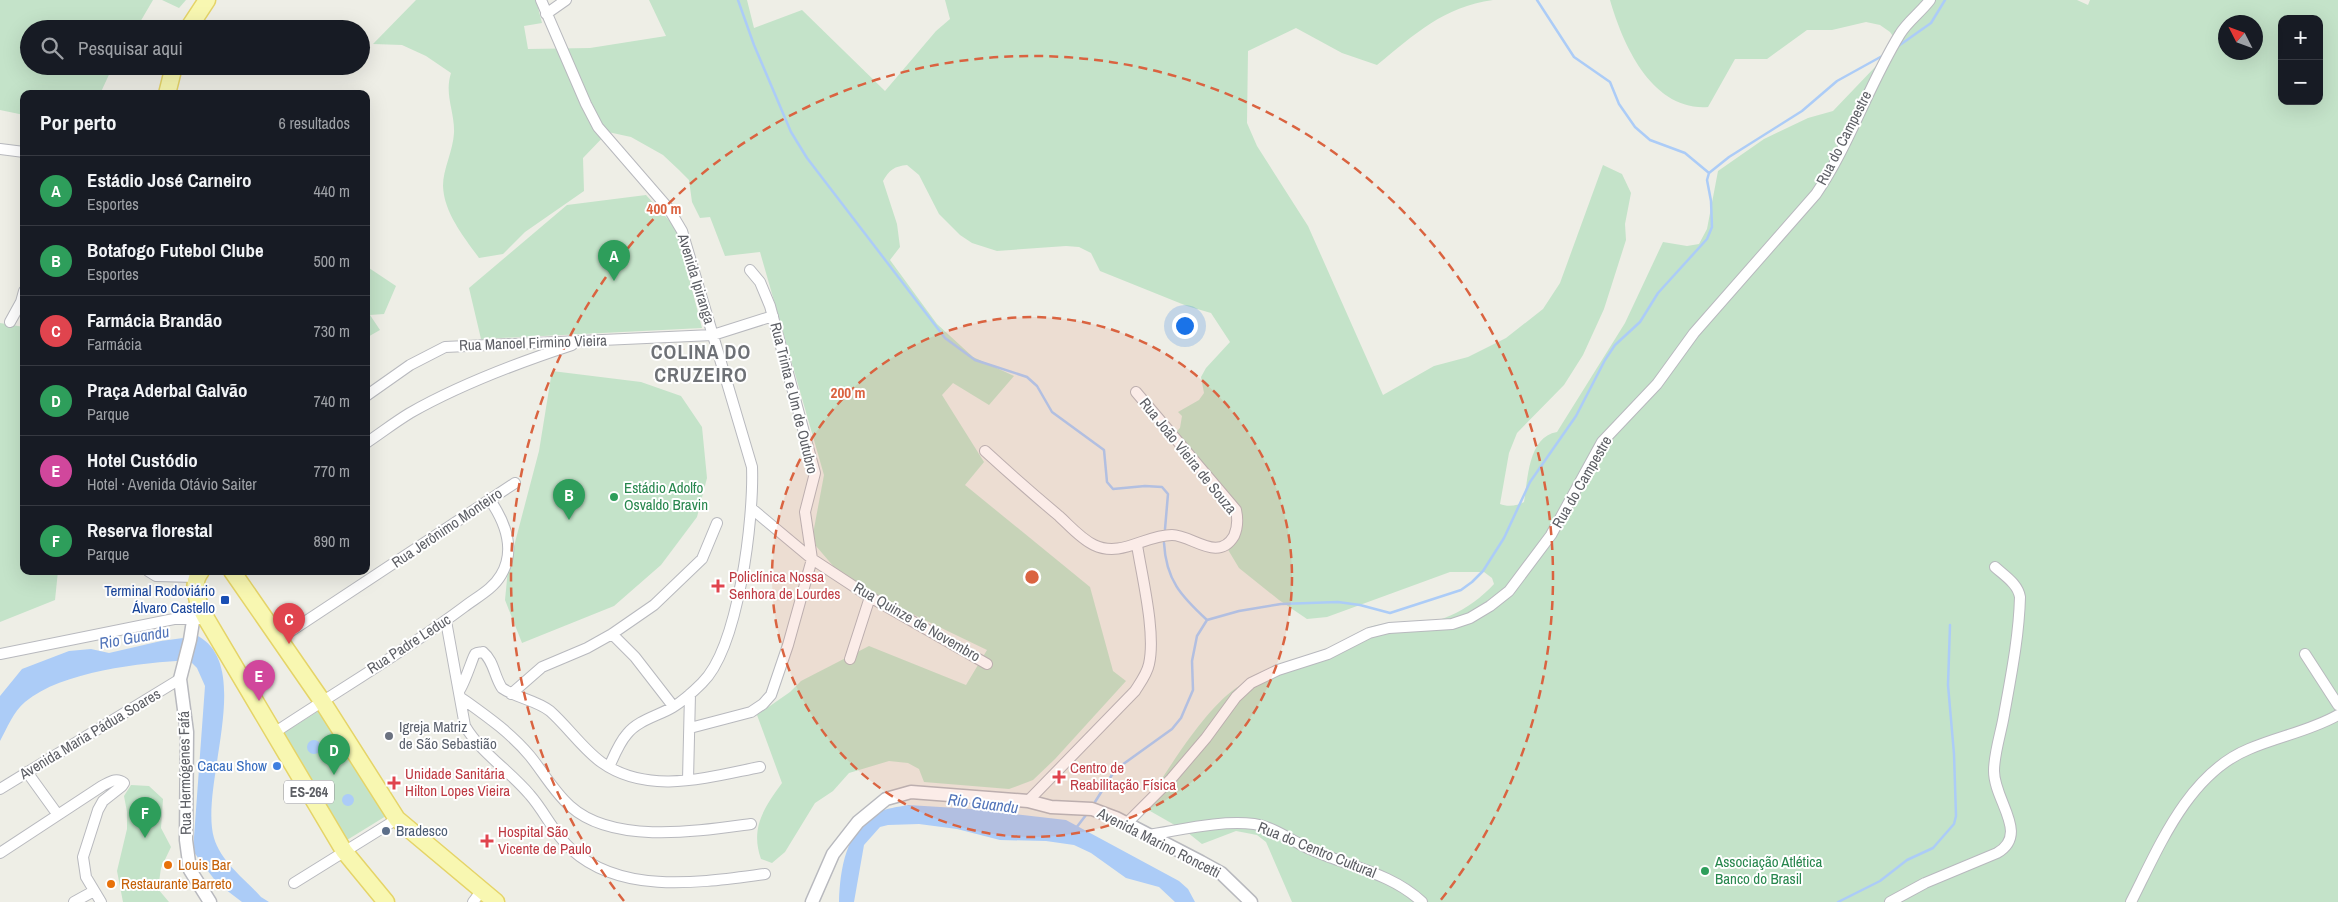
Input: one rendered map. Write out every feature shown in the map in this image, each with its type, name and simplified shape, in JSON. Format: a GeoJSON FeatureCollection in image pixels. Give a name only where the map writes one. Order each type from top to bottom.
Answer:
{"type":"FeatureCollection","features":[{"type":"Feature","properties":{"kind":"main road"},"geometry":{"type":"LineString","coordinates":[[194,20],[207,0]]}},
{"type":"Feature","properties":{"kind":"main road"},"geometry":{"type":"LineString","coordinates":[[168,90],[172,75]]}},
{"type":"Feature","properties":{"kind":"main road","name":"ES-264"},"geometry":{"type":"LineString","coordinates":[[198,575],[195,586],[201,617],[274,733],[344,851],[386,902]]}},
{"type":"Feature","properties":{"kind":"main road"},"geometry":{"type":"LineString","coordinates":[[234,575],[322,701],[397,819],[477,896],[496,902]]}},
{"type":"Feature","properties":{"kind":"street","name":"Avenida Ipiranga"},"geometry":{"type":"LineString","coordinates":[[541,0],[586,104],[598,126],[669,209],[682,231],[752,467],[751,508],[746,552],[728,632],[713,668],[704,682],[690,694],[673,706],[630,730],[621,742],[609,767]]}},
{"type":"Feature","properties":{"kind":"street"},"geometry":{"type":"LineString","coordinates":[[546,14],[566,0]]}},
{"type":"Feature","properties":{"kind":"street","name":"Rua do Campestre"},"geometry":{"type":"LineString","coordinates":[[1126,824],[1171,779],[1211,732],[1236,697],[1251,683],[1278,670],[1328,654],[1369,633],[1388,628],[1452,624],[1470,618],[1490,606],[1508,591],[1551,535],[1602,442],[1657,384],[1694,333],[1816,194],[1832,169],[1870,88],[1901,32],[1930,0]]}},
{"type":"Feature","properties":{"kind":"street"},"geometry":{"type":"LineString","coordinates":[[0,149],[20,152]]}},
{"type":"Feature","properties":{"kind":"street","name":"Rua Trinta e Um de Outubro"},"geometry":{"type":"LineString","coordinates":[[750,270],[760,282],[773,316],[815,472],[814,483],[805,512],[812,559]]}},
{"type":"Feature","properties":{"kind":"street"},"geometry":{"type":"LineString","coordinates":[[10,322],[20,304]]}},
{"type":"Feature","properties":{"kind":"street","name":"Rua Manoel Firmino Vieira"},"geometry":{"type":"LineString","coordinates":[[370,393],[410,365],[445,347],[713,335],[773,316]]}},
{"type":"Feature","properties":{"kind":"street"},"geometry":{"type":"LineString","coordinates":[[370,440],[409,413],[451,392],[531,359],[585,341]]}},
{"type":"Feature","properties":{"kind":"street","name":"Rua João Vieira de Souza"},"geometry":{"type":"LineString","coordinates":[[984,451],[1091,544],[1108,550],[1137,545],[1172,535],[1215,548],[1231,540],[1238,526],[1236,510],[1136,392]]}},
{"type":"Feature","properties":{"kind":"street","name":"Rua Jerônimo Monteiro"},"geometry":{"type":"LineString","coordinates":[[279,639],[515,483]]}},
{"type":"Feature","properties":{"kind":"street","name":"Rua Padre Leduc"},"geometry":{"type":"LineString","coordinates":[[274,733],[446,621],[494,585],[503,572],[508,544],[502,521],[490,500]]}},
{"type":"Feature","properties":{"kind":"street","name":"Rua Quinze de Novembro"},"geometry":{"type":"LineString","coordinates":[[751,508],[812,559],[870,597],[987,664]]}},
{"type":"Feature","properties":{"kind":"street"},"geometry":{"type":"LineString","coordinates":[[511,694],[542,667],[587,648],[612,634],[654,605],[698,564],[705,554],[717,523]]}},
{"type":"Feature","properties":{"kind":"street"},"geometry":{"type":"LineString","coordinates":[[1028,801],[1135,691],[1145,674],[1150,659],[1150,633],[1137,545]]}},
{"type":"Feature","properties":{"kind":"street"},"geometry":{"type":"LineString","coordinates":[[690,728],[751,712],[763,704],[771,695],[788,645],[812,559]]}},
{"type":"Feature","properties":{"kind":"street"},"geometry":{"type":"LineString","coordinates":[[1890,902],[1925,883],[1997,853],[2007,846],[2012,838],[2012,827],[1995,787],[1994,768],[2010,686],[2020,597],[2019,590],[1995,567]]}},
{"type":"Feature","properties":{"kind":"street"},"geometry":{"type":"LineString","coordinates":[[155,575],[159,577],[185,575]]}},
{"type":"Feature","properties":{"kind":"street"},"geometry":{"type":"LineString","coordinates":[[850,659],[870,597]]}},
{"type":"Feature","properties":{"kind":"street"},"geometry":{"type":"LineString","coordinates":[[0,654],[174,619],[201,617]]}},
{"type":"Feature","properties":{"kind":"street","name":"Rua Hermógenes Fafá"},"geometry":{"type":"LineString","coordinates":[[201,617],[190,640],[182,673],[187,732],[188,856],[196,883],[210,902]]}},
{"type":"Feature","properties":{"kind":"street"},"geometry":{"type":"LineString","coordinates":[[446,621],[465,726],[473,739],[530,794],[558,835],[585,861],[615,873],[664,882],[727,879],[765,874]]}},
{"type":"Feature","properties":{"kind":"street"},"geometry":{"type":"LineString","coordinates":[[612,634],[634,657],[673,706]]}},
{"type":"Feature","properties":{"kind":"street"},"geometry":{"type":"LineString","coordinates":[[459,694],[466,680],[473,657],[477,653],[483,652],[490,659],[497,682],[511,694],[550,711],[591,754],[609,767],[635,778],[656,781],[688,780],[760,767]]}},
{"type":"Feature","properties":{"kind":"street"},"geometry":{"type":"LineString","coordinates":[[2306,654],[2338,705]]}},
{"type":"Feature","properties":{"kind":"street","name":"Avenida Maria Pádua Soares"},"geometry":{"type":"LineString","coordinates":[[0,789],[182,673]]}},
{"type":"Feature","properties":{"kind":"street"},"geometry":{"type":"LineString","coordinates":[[459,694],[518,742],[563,799],[585,816],[607,824],[653,833],[687,832],[750,824]]}},
{"type":"Feature","properties":{"kind":"street"},"geometry":{"type":"LineString","coordinates":[[688,780],[690,694]]}},
{"type":"Feature","properties":{"kind":"street"},"geometry":{"type":"LineString","coordinates":[[2131,902],[2176,818],[2198,787],[2227,761],[2249,749],[2320,726],[2338,716]]}},
{"type":"Feature","properties":{"kind":"street"},"geometry":{"type":"LineString","coordinates":[[26,772],[58,815]]}},
{"type":"Feature","properties":{"kind":"street"},"geometry":{"type":"LineString","coordinates":[[0,853],[108,783],[116,780],[124,783],[103,802],[92,822],[86,842],[83,867],[101,902]]}},
{"type":"Feature","properties":{"kind":"street","name":"Avenida Marino Roncetti"},"geometry":{"type":"LineString","coordinates":[[812,902],[833,854],[842,840],[858,822],[886,800],[911,792],[1028,801],[1051,807],[1092,809],[1126,824],[1221,873],[1251,902]]}},
{"type":"Feature","properties":{"kind":"street"},"geometry":{"type":"LineString","coordinates":[[294,883],[397,819]]}},
{"type":"Feature","properties":{"kind":"street","name":"Rua do Centro Cultural"},"geometry":{"type":"LineString","coordinates":[[1146,835],[1241,823],[1268,827],[1311,850],[1387,878],[1410,891],[1422,902]]}},
{"type":"Feature","properties":{"kind":"street"},"geometry":{"type":"LineString","coordinates":[[74,902],[94,891]]}},
{"type":"Feature","properties":{"kind":"green space"},"geometry":{"type":"Polygon","coordinates":[[[0,0],[153,0],[141,20],[20,20],[20,75],[109,75],[102,90],[20,90],[20,114],[0,110],[0,0]]]}},
{"type":"Feature","properties":{"kind":"green space"},"geometry":{"type":"Polygon","coordinates":[[[162,0],[186,0],[179,8],[162,0]]]}},
{"type":"Feature","properties":{"kind":"green space"},"geometry":{"type":"Polygon","coordinates":[[[416,0],[536,0],[542,23],[524,26],[528,49],[590,48],[666,36],[649,0],[747,0],[754,28],[802,10],[885,91],[936,31],[950,19],[945,0],[1493,0],[1444,15],[1430,23],[1377,65],[1342,53],[1296,28],[1248,51],[1247,123],[1257,146],[1308,226],[1383,395],[1434,366],[1468,357],[1506,338],[1543,309],[1560,283],[1603,165],[1622,174],[1631,193],[1625,224],[1626,240],[1604,309],[1583,355],[1564,385],[1517,433],[1509,453],[1500,504],[1509,506],[1524,502],[1531,460],[1535,450],[1547,436],[1557,432],[1625,323],[1663,242],[1687,246],[1699,244],[1707,229],[1718,171],[1764,139],[1808,118],[1833,111],[1898,43],[1890,32],[1880,25],[1866,22],[1832,30],[1807,30],[1767,59],[1735,59],[1708,107],[1688,105],[1671,98],[1656,87],[1643,72],[1623,36],[1610,0],[2077,0],[2088,5],[2090,0],[2338,0],[2338,902],[1292,902],[1266,842],[1257,835],[1236,831],[1202,844],[1187,832],[1143,807],[1198,727],[1210,712],[1236,688],[1271,670],[1334,648],[1371,627],[1380,625],[1413,626],[1426,624],[1451,615],[1484,594],[1494,584],[1492,578],[1484,572],[1450,572],[1327,617],[1307,619],[1279,600],[1239,568],[1224,543],[1232,527],[1232,508],[1171,437],[1180,428],[1182,416],[1178,412],[1199,400],[1204,393],[1201,377],[1206,368],[1230,342],[1211,313],[1187,306],[1100,271],[1091,253],[1079,247],[1066,246],[997,251],[972,243],[960,235],[939,214],[919,175],[907,165],[893,169],[883,181],[897,224],[900,247],[890,260],[937,324],[973,357],[1014,376],[989,405],[953,383],[942,395],[984,462],[965,485],[1090,587],[1113,671],[1126,681],[1055,759],[1033,780],[1009,789],[924,782],[919,769],[908,763],[889,761],[849,773],[833,791],[815,803],[785,852],[772,863],[761,859],[757,838],[758,828],[765,810],[782,783],[757,715],[790,692],[801,681],[869,646],[966,685],[987,650],[873,595],[834,567],[816,546],[813,534],[824,475],[760,252],[725,256],[710,217],[700,218],[692,202],[689,180],[663,155],[631,137],[608,132],[583,158],[584,191],[525,232],[503,254],[479,258],[456,224],[444,196],[443,180],[454,133],[449,96],[451,73],[426,56],[402,45],[373,44],[416,0]]]}},
{"type":"Feature","properties":{"kind":"green space"},"geometry":{"type":"Polygon","coordinates":[[[646,195],[676,228],[702,328],[481,339],[469,288],[567,205],[646,195]]]}},
{"type":"Feature","properties":{"kind":"green space"},"geometry":{"type":"Polygon","coordinates":[[[370,269],[396,286],[384,314],[370,315],[370,269]]]}},
{"type":"Feature","properties":{"kind":"green space"},"geometry":{"type":"Polygon","coordinates":[[[370,315],[380,330],[370,336],[370,315]]]}},
{"type":"Feature","properties":{"kind":"green space"},"geometry":{"type":"Polygon","coordinates":[[[0,323],[20,326],[20,575],[58,575],[55,600],[0,622],[0,323]]]}},
{"type":"Feature","properties":{"kind":"green space","name":"Estádio Adolfo Osvaldo Bravin"},"geometry":{"type":"Polygon","coordinates":[[[552,371],[641,382],[681,396],[702,427],[707,478],[697,517],[661,565],[614,606],[522,643],[505,600],[508,569],[539,451],[552,371]]]}},
{"type":"Feature","properties":{"kind":"green space"},"geometry":{"type":"Polygon","coordinates":[[[320,710],[386,816],[347,840],[282,734],[320,710]]]}},
{"type":"Feature","properties":{"kind":"green space"},"geometry":{"type":"Polygon","coordinates":[[[131,785],[149,786],[163,799],[161,828],[171,847],[161,868],[158,889],[169,902],[123,902],[117,871],[127,829],[127,812],[124,796],[131,785]]]}},
{"type":"Feature","properties":{"kind":"water"},"geometry":{"type":"Polygon","coordinates":[[[198,636],[214,651],[222,673],[224,700],[222,729],[211,816],[214,838],[222,855],[234,870],[261,897],[269,902],[242,902],[217,883],[193,851],[205,686],[197,668],[189,660],[148,663],[103,670],[59,683],[41,691],[25,702],[17,710],[0,741],[0,696],[22,669],[69,651],[91,649],[109,653],[161,641],[198,636]]]}},
{"type":"Feature","properties":{"kind":"water"},"geometry":{"type":"Polygon","coordinates":[[[314,740],[319,742],[321,747],[319,752],[314,754],[309,752],[307,747],[309,742],[314,740]]]}},
{"type":"Feature","properties":{"kind":"water"},"geometry":{"type":"Polygon","coordinates":[[[348,794],[354,800],[348,806],[342,800],[348,794]]]}},
{"type":"Feature","properties":{"kind":"water"},"geometry":{"type":"Polygon","coordinates":[[[908,805],[972,809],[1066,820],[1179,881],[1188,889],[1195,902],[1175,902],[1159,887],[1126,878],[1091,853],[1074,845],[1046,841],[1000,840],[957,829],[919,824],[880,827],[864,845],[854,902],[839,902],[843,864],[858,829],[877,813],[908,805]]]}},
{"type":"Feature","properties":{"kind":"waterway"},"geometry":{"type":"LineString","coordinates":[[738,0],[754,45],[791,132],[807,158],[945,338],[975,360],[1027,377],[1037,386],[1052,412],[1104,450],[1107,482],[1113,489],[1145,486],[1162,487],[1168,494],[1165,529]]}},
{"type":"Feature","properties":{"kind":"waterway"},"geometry":{"type":"LineString","coordinates":[[1537,0],[1574,57],[1610,82],[1619,104],[1635,127],[1650,140],[1685,153],[1709,173]]}},
{"type":"Feature","properties":{"kind":"waterway"},"geometry":{"type":"LineString","coordinates":[[1897,47],[1931,23],[1945,0]]}},
{"type":"Feature","properties":{"kind":"waterway"},"geometry":{"type":"LineString","coordinates":[[1095,802],[1115,770],[1172,729],[1181,718],[1193,690],[1192,661],[1197,636],[1207,620],[1239,611],[1281,604],[1338,602],[1360,605],[1390,613],[1461,590],[1472,582],[1483,571],[1504,538],[1530,482],[1576,416],[1605,360],[1615,345],[1640,322],[1658,293],[1707,239],[1712,227],[1711,201],[1707,180],[1709,173],[1729,157],[1802,111],[1837,81],[1884,55]]}},
{"type":"Feature","properties":{"kind":"waterway"},"geometry":{"type":"LineString","coordinates":[[1164,543],[1168,567],[1176,586],[1182,595],[1207,620]]}},
{"type":"Feature","properties":{"kind":"waterway"},"geometry":{"type":"LineString","coordinates":[[1838,902],[1880,881],[1907,860],[1933,848],[1954,824],[1956,816],[1954,754],[1948,685],[1950,625]]}},
{"type":"Feature","properties":{"kind":"waterway"},"geometry":{"type":"LineString","coordinates":[[1076,828],[1086,815]]}},
{"type":"Feature","properties":{"kind":"place","name":"Estádio José Carneiro"},"geometry":{"type":"Point","coordinates":[614,281]}},
{"type":"Feature","properties":{"kind":"place","name":"Estádio Adolfo Osvaldo Bravin"},"geometry":{"type":"Point","coordinates":[614,497]}},
{"type":"Feature","properties":{"kind":"place","name":"Botafogo Futebol Clube"},"geometry":{"type":"Point","coordinates":[569,520]}},
{"type":"Feature","properties":{"kind":"place","name":"Policlínica Nossa Senhora de Lourdes"},"geometry":{"type":"Point","coordinates":[718,586]}},
{"type":"Feature","properties":{"kind":"place","name":"Terminal Rodoviário Álvaro Castello"},"geometry":{"type":"Point","coordinates":[225,600]}},
{"type":"Feature","properties":{"kind":"place","name":"Farmácia Brandão"},"geometry":{"type":"Point","coordinates":[289,644]}},
{"type":"Feature","properties":{"kind":"place","name":"Hotel Custódio"},"geometry":{"type":"Point","coordinates":[259,701]}},
{"type":"Feature","properties":{"kind":"place","name":"Igreja Matriz de São Sebastião"},"geometry":{"type":"Point","coordinates":[389,736]}},
{"type":"Feature","properties":{"kind":"place","name":"Cacau Show"},"geometry":{"type":"Point","coordinates":[277,766]}},
{"type":"Feature","properties":{"kind":"place","name":"Praça Aderbal Galvão"},"geometry":{"type":"Point","coordinates":[334,775]}},
{"type":"Feature","properties":{"kind":"place","name":"Centro de Reabilitação Física"},"geometry":{"type":"Point","coordinates":[1059,777]}},
{"type":"Feature","properties":{"kind":"place","name":"Unidade Sanitária Hilton Lopes Vieira"},"geometry":{"type":"Point","coordinates":[394,783]}},
{"type":"Feature","properties":{"kind":"place","name":"Bradesco"},"geometry":{"type":"Point","coordinates":[386,831]}},
{"type":"Feature","properties":{"kind":"place","name":"Reserva florestal"},"geometry":{"type":"Point","coordinates":[145,838]}},
{"type":"Feature","properties":{"kind":"place","name":"Hospital São Vicente de Paulo"},"geometry":{"type":"Point","coordinates":[487,841]}},
{"type":"Feature","properties":{"kind":"place","name":"Louis Bar"},"geometry":{"type":"Point","coordinates":[168,865]}},
{"type":"Feature","properties":{"kind":"place","name":"Associação Atlética Banco do Brasil"},"geometry":{"type":"Point","coordinates":[1705,871]}},
{"type":"Feature","properties":{"kind":"place","name":"Restaurante Barreto"},"geometry":{"type":"Point","coordinates":[111,884]}},
{"type":"Feature","properties":{"kind":"district","name":"COLINA DO CRUZEIRO"},"geometry":{"type":"Point","coordinates":[701,364]}},
{"type":"Feature","properties":{"kind":"water label","name":"Rio Guandu"},"geometry":{"type":"Point","coordinates":[134,637]}},
{"type":"Feature","properties":{"kind":"water label","name":"Rio Guandu"},"geometry":{"type":"Point","coordinates":[983,803]}}]}
